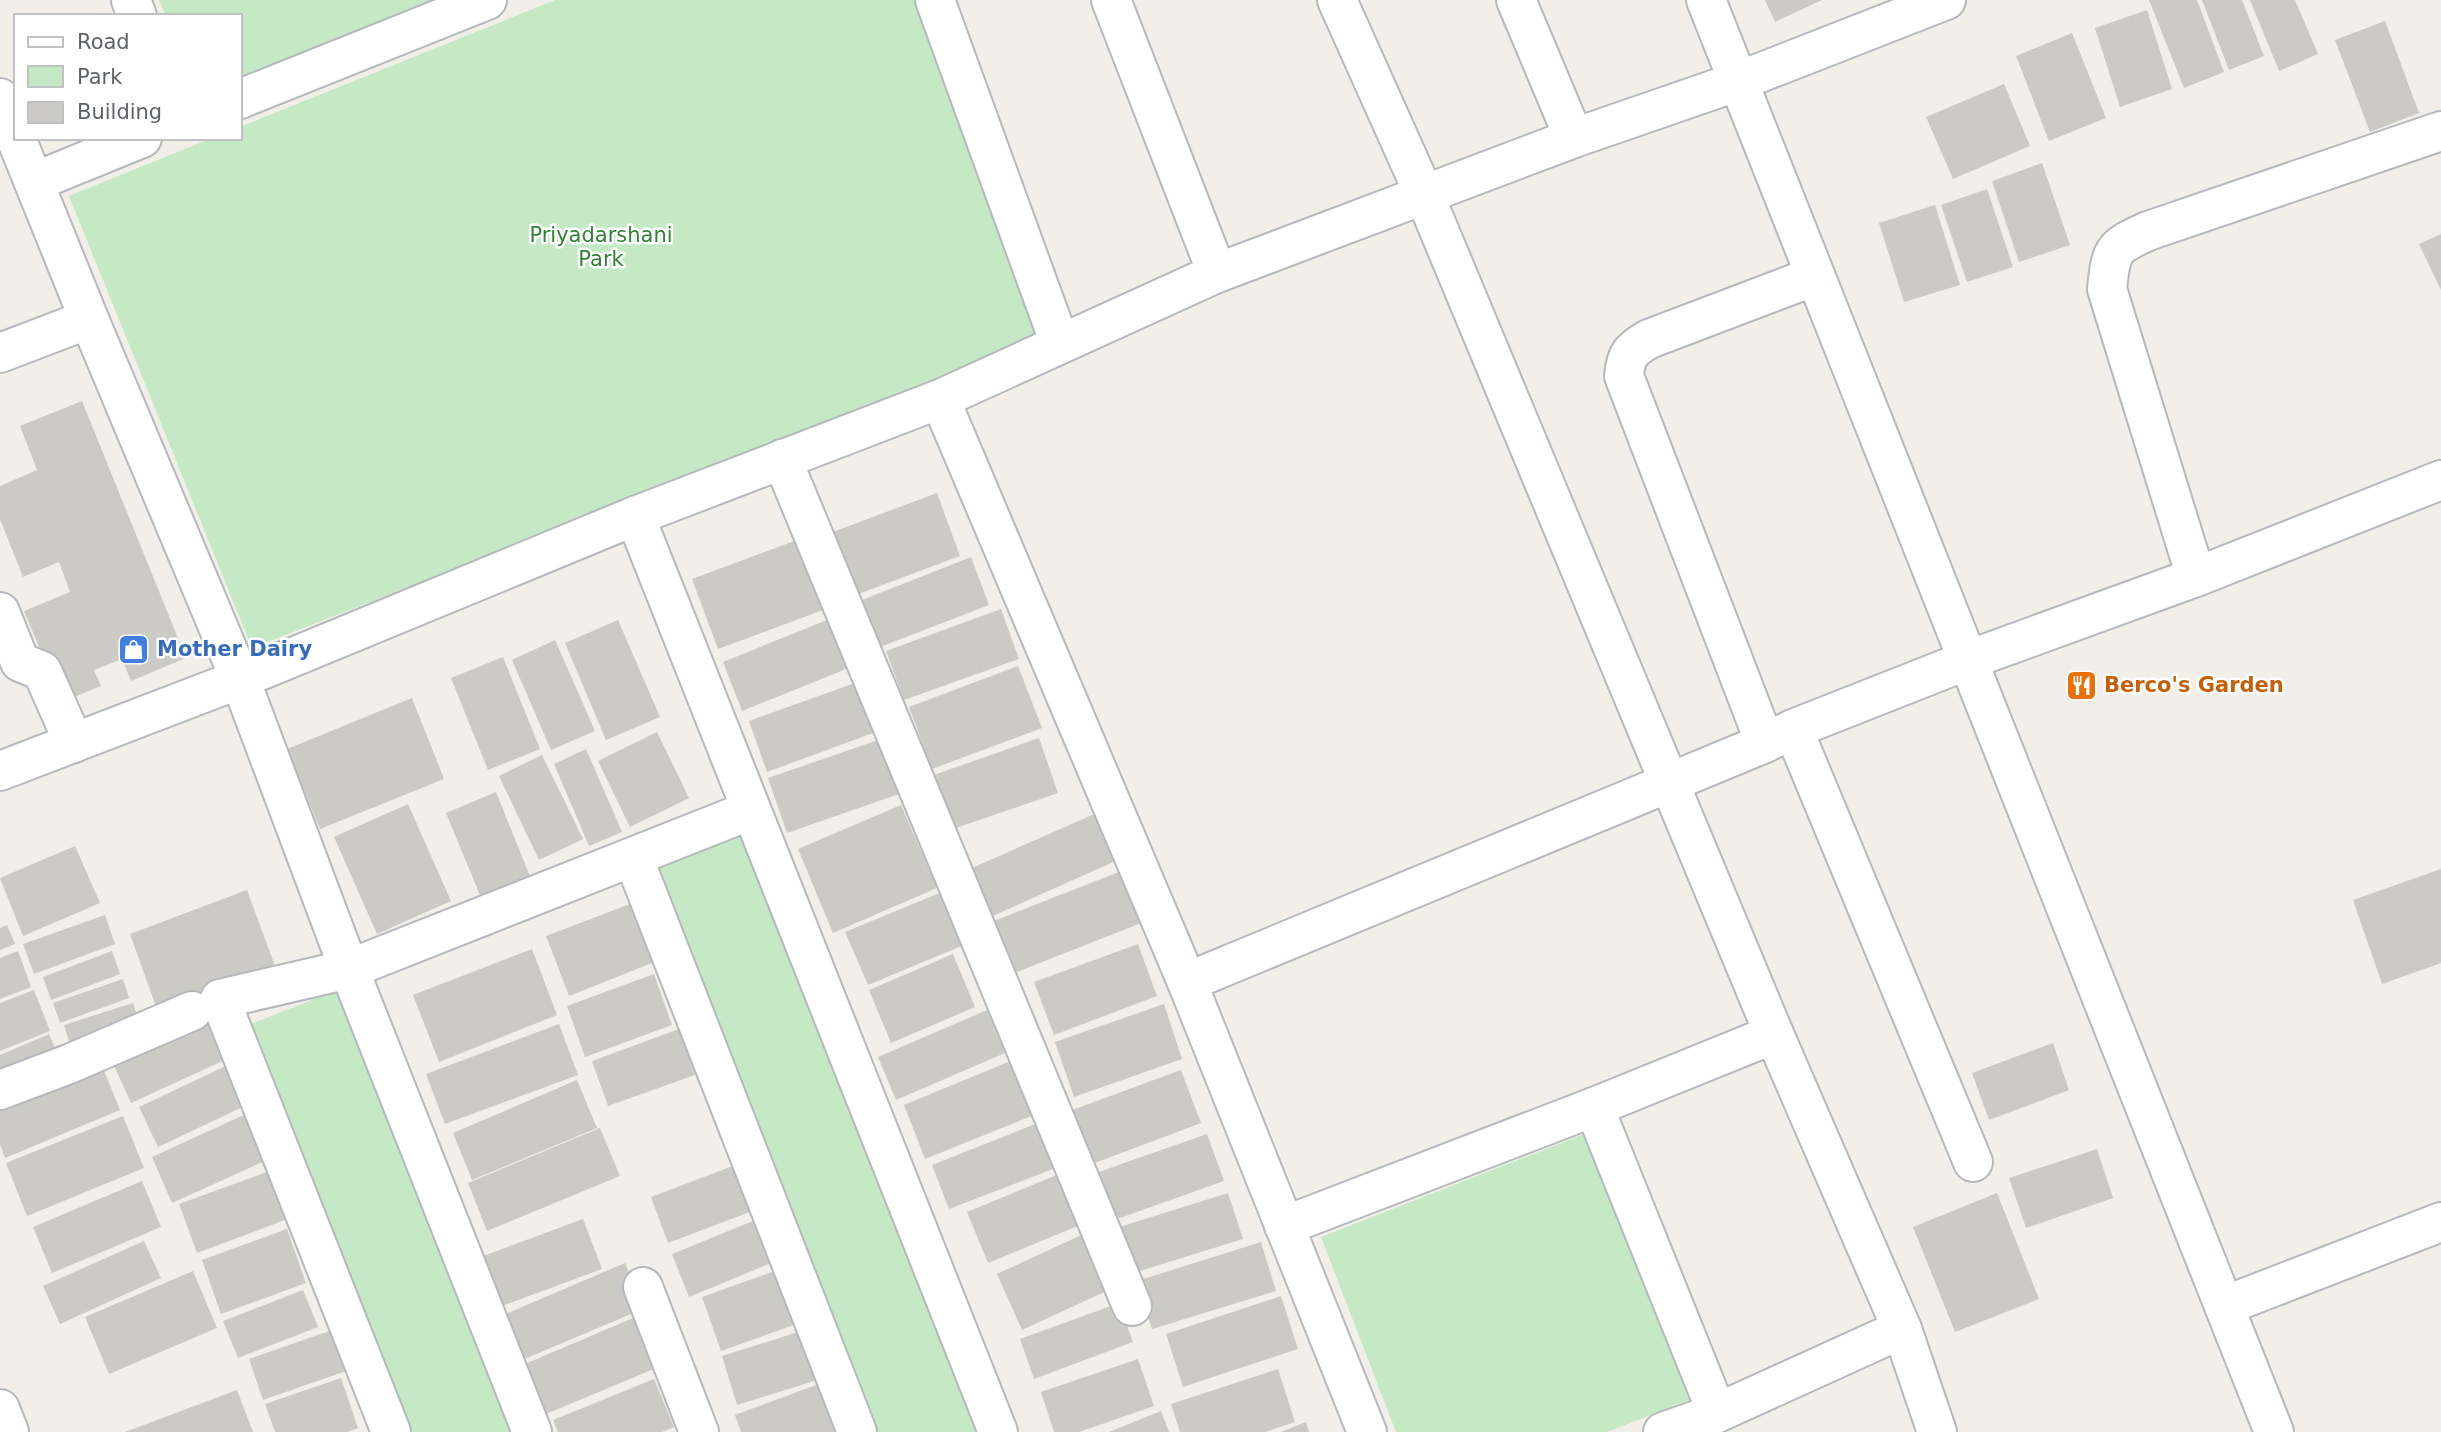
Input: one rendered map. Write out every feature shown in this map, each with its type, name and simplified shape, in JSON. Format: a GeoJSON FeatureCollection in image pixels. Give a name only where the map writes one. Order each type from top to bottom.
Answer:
{"type":"FeatureCollection","features":[{"type":"Feature","properties":{"kind":"street"},"geometry":{"type":"LineString","coordinates":[[242,98],[488,0]]}},
{"type":"Feature","properties":{"kind":"street"},"geometry":{"type":"LineString","coordinates":[[935,0],[1060,344]]}},
{"type":"Feature","properties":{"kind":"street"},"geometry":{"type":"LineString","coordinates":[[1111,0],[1217,273]]}},
{"type":"Feature","properties":{"kind":"street"},"geometry":{"type":"LineString","coordinates":[[1337,0],[1424,194],[1774,1034],[1902,1329],[1937,1432]]}},
{"type":"Feature","properties":{"kind":"street"},"geometry":{"type":"LineString","coordinates":[[1516,0],[1574,138]]}},
{"type":"Feature","properties":{"kind":"street"},"geometry":{"type":"LineString","coordinates":[[1706,0],[2274,1432]]}},
{"type":"Feature","properties":{"kind":"street"},"geometry":{"type":"LineString","coordinates":[[0,771],[240,678],[635,516],[940,399],[1217,273],[1574,138],[1739,81],[1946,0]]}},
{"type":"Feature","properties":{"kind":"street"},"geometry":{"type":"LineString","coordinates":[[0,98],[14,132]]}},
{"type":"Feature","properties":{"kind":"street"},"geometry":{"type":"LineString","coordinates":[[2196,577],[2107,289],[2110,258],[2125,242],[2148,232],[2441,131]]}},
{"type":"Feature","properties":{"kind":"street"},"geometry":{"type":"LineString","coordinates":[[17,140],[89,319],[240,678],[349,969],[531,1432]]}},
{"type":"Feature","properties":{"kind":"street"},"geometry":{"type":"LineString","coordinates":[[34,182],[137,140]]}},
{"type":"Feature","properties":{"kind":"street"},"geometry":{"type":"LineString","coordinates":[[1815,276],[1648,339],[1633,348],[1625,363],[1624,376],[1779,736],[1973,1162]]}},
{"type":"Feature","properties":{"kind":"street"},"geometry":{"type":"LineString","coordinates":[[0,353],[89,319]]}},
{"type":"Feature","properties":{"kind":"street"},"geometry":{"type":"LineString","coordinates":[[940,399],[1187,982],[1367,1432]]}},
{"type":"Feature","properties":{"kind":"street"},"geometry":{"type":"LineString","coordinates":[[782,459],[1132,1306]]}},
{"type":"Feature","properties":{"kind":"street"},"geometry":{"type":"LineString","coordinates":[[1187,982],[1968,660],[2439,485]]}},
{"type":"Feature","properties":{"kind":"street"},"geometry":{"type":"LineString","coordinates":[[635,516],[998,1432]]}},
{"type":"Feature","properties":{"kind":"street"},"geometry":{"type":"LineString","coordinates":[[0,612],[20,662],[43,671],[74,743]]}},
{"type":"Feature","properties":{"kind":"street"},"geometry":{"type":"LineString","coordinates":[[391,1432],[220,999],[349,969],[751,810]]}},
{"type":"Feature","properties":{"kind":"street"},"geometry":{"type":"LineString","coordinates":[[633,857],[857,1432]]}},
{"type":"Feature","properties":{"kind":"street"},"geometry":{"type":"LineString","coordinates":[[0,1090],[69,1064],[192,1011]]}},
{"type":"Feature","properties":{"kind":"street"},"geometry":{"type":"LineString","coordinates":[[1284,1226],[1594,1107],[1774,1034]]}},
{"type":"Feature","properties":{"kind":"street"},"geometry":{"type":"LineString","coordinates":[[1594,1107],[1717,1413]]}},
{"type":"Feature","properties":{"kind":"street"},"geometry":{"type":"LineString","coordinates":[[2224,1306],[2441,1223]]}},
{"type":"Feature","properties":{"kind":"street"},"geometry":{"type":"LineString","coordinates":[[643,1287],[699,1432]]}},
{"type":"Feature","properties":{"kind":"street"},"geometry":{"type":"LineString","coordinates":[[1663,1432],[1717,1413],[1902,1329]]}},
{"type":"Feature","properties":{"kind":"street"},"geometry":{"type":"LineString","coordinates":[[0,1409],[9,1432]]}},
{"type":"Feature","properties":{"kind":"green space"},"geometry":{"type":"Polygon","coordinates":[[[159,0],[432,0],[435,10],[242,87],[242,14],[165,14],[159,0]]]}},
{"type":"Feature","properties":{"kind":"green space","name":"Priyadarshani Park"},"geometry":{"type":"Polygon","coordinates":[[[555,0],[925,0],[1040,337],[252,648],[69,196],[207,140],[242,140],[242,126],[555,0]]]}},
{"type":"Feature","properties":{"kind":"green space"},"geometry":{"type":"Polygon","coordinates":[[[743,828],[980,1432],[874,1432],[651,865],[743,828]]]}},
{"type":"Feature","properties":{"kind":"green space"},"geometry":{"type":"Polygon","coordinates":[[[337,990],[513,1432],[408,1432],[246,1026],[337,990]]]}},
{"type":"Feature","properties":{"kind":"green space"},"geometry":{"type":"Polygon","coordinates":[[[1587,1133],[1689,1400],[1607,1432],[1396,1432],[1321,1237],[1587,1133]]]}},
{"type":"Feature","properties":{"kind":"building"},"geometry":{"type":"Polygon","coordinates":[[[1765,0],[1822,0],[1775,22],[1765,0]]]}},
{"type":"Feature","properties":{"kind":"building"},"geometry":{"type":"Polygon","coordinates":[[[2149,0],[2197,0],[2224,72],[2184,88],[2149,0]]]}},
{"type":"Feature","properties":{"kind":"building"},"geometry":{"type":"Polygon","coordinates":[[[2202,0],[2242,0],[2264,56],[2229,70],[2202,0]]]}},
{"type":"Feature","properties":{"kind":"building"},"geometry":{"type":"Polygon","coordinates":[[[2250,0],[2295,0],[2318,54],[2279,71],[2250,0]]]}},
{"type":"Feature","properties":{"kind":"building"},"geometry":{"type":"Polygon","coordinates":[[[2147,10],[2172,89],[2120,107],[2095,28],[2147,10]]]}},
{"type":"Feature","properties":{"kind":"building"},"geometry":{"type":"Polygon","coordinates":[[[2385,21],[2419,113],[2370,132],[2335,40],[2385,21]]]}},
{"type":"Feature","properties":{"kind":"building"},"geometry":{"type":"Polygon","coordinates":[[[2072,33],[2106,118],[2049,141],[2016,56],[2072,33]]]}},
{"type":"Feature","properties":{"kind":"building"},"geometry":{"type":"Polygon","coordinates":[[[2004,84],[2030,146],[1953,179],[1926,117],[2004,84]]]}},
{"type":"Feature","properties":{"kind":"building"},"geometry":{"type":"Polygon","coordinates":[[[2042,163],[2070,245],[2019,262],[1992,181],[2042,163]]]}},
{"type":"Feature","properties":{"kind":"building"},"geometry":{"type":"Polygon","coordinates":[[[1987,189],[2013,267],[1967,282],[1941,205],[1987,189]]]}},
{"type":"Feature","properties":{"kind":"building"},"geometry":{"type":"Polygon","coordinates":[[[1935,205],[1960,285],[1904,302],[1879,223],[1935,205]]]}},
{"type":"Feature","properties":{"kind":"building"},"geometry":{"type":"Polygon","coordinates":[[[2441,234],[2441,290],[2419,244],[2441,234]]]}},
{"type":"Feature","properties":{"kind":"building"},"geometry":{"type":"Polygon","coordinates":[[[82,401],[186,658],[131,681],[122,659],[94,670],[101,686],[62,702],[24,611],[70,592],[59,562],[23,577],[0,519],[0,486],[37,470],[20,426],[82,401]]]}},
{"type":"Feature","properties":{"kind":"building"},"geometry":{"type":"Polygon","coordinates":[[[937,493],[960,556],[853,596],[830,533],[937,493]]]}},
{"type":"Feature","properties":{"kind":"building"},"geometry":{"type":"Polygon","coordinates":[[[797,540],[823,610],[718,649],[692,579],[797,540]]]}},
{"type":"Feature","properties":{"kind":"building"},"geometry":{"type":"Polygon","coordinates":[[[971,557],[989,605],[880,647],[862,600],[971,557]]]}},
{"type":"Feature","properties":{"kind":"building"},"geometry":{"type":"Polygon","coordinates":[[[1001,609],[1019,659],[904,700],[886,651],[1001,609]]]}},
{"type":"Feature","properties":{"kind":"building"},"geometry":{"type":"Polygon","coordinates":[[[832,618],[851,667],[742,711],[723,662],[832,618]]]}},
{"type":"Feature","properties":{"kind":"building"},"geometry":{"type":"Polygon","coordinates":[[[618,620],[660,717],[606,740],[565,643],[618,620]]]}},
{"type":"Feature","properties":{"kind":"building"},"geometry":{"type":"Polygon","coordinates":[[[555,640],[595,731],[551,750],[512,660],[555,640]]]}},
{"type":"Feature","properties":{"kind":"building"},"geometry":{"type":"Polygon","coordinates":[[[503,657],[540,749],[488,770],[451,678],[503,657]]]}},
{"type":"Feature","properties":{"kind":"building"},"geometry":{"type":"Polygon","coordinates":[[[1018,666],[1042,728],[932,769],[909,707],[1018,666]]]}},
{"type":"Feature","properties":{"kind":"building"},"geometry":{"type":"Polygon","coordinates":[[[855,683],[873,733],[767,772],[749,721],[855,683]]]}},
{"type":"Feature","properties":{"kind":"building"},"geometry":{"type":"Polygon","coordinates":[[[412,698],[444,779],[320,829],[287,749],[412,698]]]}},
{"type":"Feature","properties":{"kind":"building"},"geometry":{"type":"Polygon","coordinates":[[[657,732],[689,798],[630,827],[598,761],[657,732]]]}},
{"type":"Feature","properties":{"kind":"building"},"geometry":{"type":"Polygon","coordinates":[[[1039,738],[1058,793],[950,830],[931,776],[1039,738]]]}},
{"type":"Feature","properties":{"kind":"building"},"geometry":{"type":"Polygon","coordinates":[[[881,739],[899,794],[787,833],[768,778],[881,739]]]}},
{"type":"Feature","properties":{"kind":"building"},"geometry":{"type":"Polygon","coordinates":[[[586,749],[622,832],[589,846],[554,764],[586,749]]]}},
{"type":"Feature","properties":{"kind":"building"},"geometry":{"type":"Polygon","coordinates":[[[542,755],[583,839],[539,860],[499,776],[542,755]]]}},
{"type":"Feature","properties":{"kind":"building"},"geometry":{"type":"Polygon","coordinates":[[[496,792],[531,879],[482,900],[446,813],[496,792]]]}},
{"type":"Feature","properties":{"kind":"building"},"geometry":{"type":"Polygon","coordinates":[[[408,804],[451,901],[377,934],[334,837],[408,804]]]}},
{"type":"Feature","properties":{"kind":"building"},"geometry":{"type":"Polygon","coordinates":[[[901,805],[937,888],[833,933],[798,849],[901,805]]]}},
{"type":"Feature","properties":{"kind":"building"},"geometry":{"type":"Polygon","coordinates":[[[1099,812],[1120,859],[986,919],[965,871],[1099,812]]]}},
{"type":"Feature","properties":{"kind":"building"},"geometry":{"type":"Polygon","coordinates":[[[75,846],[100,903],[23,936],[0,878],[75,846]]]}},
{"type":"Feature","properties":{"kind":"building"},"geometry":{"type":"Polygon","coordinates":[[[1129,868],[1149,920],[1014,973],[994,921],[1129,868]]]}},
{"type":"Feature","properties":{"kind":"building"},"geometry":{"type":"Polygon","coordinates":[[[2441,869],[2441,963],[2382,984],[2353,900],[2441,869]]]}},
{"type":"Feature","properties":{"kind":"building"},"geometry":{"type":"Polygon","coordinates":[[[247,890],[278,974],[160,1018],[130,934],[247,890]]]}},
{"type":"Feature","properties":{"kind":"building"},"geometry":{"type":"Polygon","coordinates":[[[942,892],[964,945],[868,985],[845,932],[942,892]]]}},
{"type":"Feature","properties":{"kind":"building"},"geometry":{"type":"Polygon","coordinates":[[[630,904],[652,963],[569,996],[546,936],[630,904]]]}},
{"type":"Feature","properties":{"kind":"building"},"geometry":{"type":"Polygon","coordinates":[[[105,915],[115,944],[34,974],[23,944],[105,915]]]}},
{"type":"Feature","properties":{"kind":"building"},"geometry":{"type":"Polygon","coordinates":[[[7,925],[15,944],[0,950],[0,928],[7,925]]]}},
{"type":"Feature","properties":{"kind":"building"},"geometry":{"type":"Polygon","coordinates":[[[1138,944],[1157,996],[1054,1035],[1034,982],[1138,944]]]}},
{"type":"Feature","properties":{"kind":"building"},"geometry":{"type":"Polygon","coordinates":[[[532,949],[557,1015],[439,1062],[413,995],[532,949]]]}},
{"type":"Feature","properties":{"kind":"building"},"geometry":{"type":"Polygon","coordinates":[[[18,951],[31,987],[0,999],[0,958],[18,951]]]}},
{"type":"Feature","properties":{"kind":"building"},"geometry":{"type":"Polygon","coordinates":[[[112,951],[120,974],[51,1000],[43,977],[112,951]]]}},
{"type":"Feature","properties":{"kind":"building"},"geometry":{"type":"Polygon","coordinates":[[[953,954],[975,1007],[891,1043],[869,990],[953,954]]]}},
{"type":"Feature","properties":{"kind":"building"},"geometry":{"type":"Polygon","coordinates":[[[654,974],[672,1025],[585,1057],[567,1006],[654,974]]]}},
{"type":"Feature","properties":{"kind":"building"},"geometry":{"type":"Polygon","coordinates":[[[123,979],[129,998],[60,1023],[53,1003],[123,979]]]}},
{"type":"Feature","properties":{"kind":"building"},"geometry":{"type":"Polygon","coordinates":[[[34,990],[50,1031],[0,1051],[0,1003],[34,990]]]}},
{"type":"Feature","properties":{"kind":"building"},"geometry":{"type":"Polygon","coordinates":[[[133,1003],[142,1030],[72,1051],[64,1025],[133,1003]]]}},
{"type":"Feature","properties":{"kind":"building"},"geometry":{"type":"Polygon","coordinates":[[[1164,1004],[1182,1059],[1074,1097],[1055,1042],[1164,1004]]]}},
{"type":"Feature","properties":{"kind":"building"},"geometry":{"type":"Polygon","coordinates":[[[203,1007],[227,1059],[131,1103],[108,1052],[203,1007]]]}},
{"type":"Feature","properties":{"kind":"building"},"geometry":{"type":"Polygon","coordinates":[[[987,1010],[1005,1053],[896,1100],[878,1057],[987,1010]]]}},
{"type":"Feature","properties":{"kind":"building"},"geometry":{"type":"Polygon","coordinates":[[[559,1024],[578,1075],[445,1124],[426,1074],[559,1024]]]}},
{"type":"Feature","properties":{"kind":"building"},"geometry":{"type":"Polygon","coordinates":[[[679,1029],[695,1075],[608,1106],[592,1061],[679,1029]]]}},
{"type":"Feature","properties":{"kind":"building"},"geometry":{"type":"Polygon","coordinates":[[[49,1034],[61,1062],[0,1088],[0,1055],[49,1034]]]}},
{"type":"Feature","properties":{"kind":"building"},"geometry":{"type":"Polygon","coordinates":[[[2053,1043],[2069,1090],[1989,1120],[1972,1073],[2053,1043]]]}},
{"type":"Feature","properties":{"kind":"building"},"geometry":{"type":"Polygon","coordinates":[[[99,1058],[120,1110],[5,1158],[0,1144],[0,1100],[99,1058]]]}},
{"type":"Feature","properties":{"kind":"building"},"geometry":{"type":"Polygon","coordinates":[[[1013,1060],[1034,1115],[925,1159],[904,1105],[1013,1060]]]}},
{"type":"Feature","properties":{"kind":"building"},"geometry":{"type":"Polygon","coordinates":[[[230,1064],[249,1104],[158,1147],[139,1107],[230,1064]]]}},
{"type":"Feature","properties":{"kind":"building"},"geometry":{"type":"Polygon","coordinates":[[[1181,1070],[1201,1123],[1084,1167],[1064,1113],[1181,1070]]]}},
{"type":"Feature","properties":{"kind":"building"},"geometry":{"type":"Polygon","coordinates":[[[577,1080],[597,1128],[472,1180],[453,1133],[577,1080]]]}},
{"type":"Feature","properties":{"kind":"building"},"geometry":{"type":"Polygon","coordinates":[[[246,1114],[267,1160],[172,1203],[152,1157],[246,1114]]]}},
{"type":"Feature","properties":{"kind":"building"},"geometry":{"type":"Polygon","coordinates":[[[123,1116],[144,1168],[27,1216],[6,1163],[123,1116]]]}},
{"type":"Feature","properties":{"kind":"building"},"geometry":{"type":"Polygon","coordinates":[[[1043,1121],[1061,1166],[949,1209],[932,1165],[1043,1121]]]}},
{"type":"Feature","properties":{"kind":"building"},"geometry":{"type":"Polygon","coordinates":[[[600,1128],[620,1176],[487,1231],[468,1183],[600,1128]]]}},
{"type":"Feature","properties":{"kind":"building"},"geometry":{"type":"Polygon","coordinates":[[[1207,1134],[1224,1181],[1106,1223],[1090,1175],[1207,1134]]]}},
{"type":"Feature","properties":{"kind":"building"},"geometry":{"type":"Polygon","coordinates":[[[2097,1149],[2113,1198],[2026,1228],[2009,1178],[2097,1149]]]}},
{"type":"Feature","properties":{"kind":"building"},"geometry":{"type":"Polygon","coordinates":[[[738,1164],[755,1210],[668,1243],[651,1197],[738,1164]]]}},
{"type":"Feature","properties":{"kind":"building"},"geometry":{"type":"Polygon","coordinates":[[[267,1172],[285,1220],[197,1253],[179,1204],[267,1172]]]}},
{"type":"Feature","properties":{"kind":"building"},"geometry":{"type":"Polygon","coordinates":[[[1064,1172],[1085,1223],[988,1263],[967,1212],[1064,1172]]]}},
{"type":"Feature","properties":{"kind":"building"},"geometry":{"type":"Polygon","coordinates":[[[142,1181],[161,1227],[52,1273],[33,1227],[142,1181]]]}},
{"type":"Feature","properties":{"kind":"building"},"geometry":{"type":"Polygon","coordinates":[[[1228,1193],[1243,1239],[1127,1275],[1113,1229],[1228,1193]]]}},
{"type":"Feature","properties":{"kind":"building"},"geometry":{"type":"Polygon","coordinates":[[[1997,1193],[2039,1299],[1955,1332],[1913,1227],[1997,1193]]]}},
{"type":"Feature","properties":{"kind":"building"},"geometry":{"type":"Polygon","coordinates":[[[765,1216],[781,1259],[689,1297],[672,1254],[765,1216]]]}},
{"type":"Feature","properties":{"kind":"building"},"geometry":{"type":"Polygon","coordinates":[[[583,1219],[602,1269],[494,1309],[475,1259],[583,1219]]]}},
{"type":"Feature","properties":{"kind":"building"},"geometry":{"type":"Polygon","coordinates":[[[287,1229],[306,1283],[221,1314],[202,1260],[287,1229]]]}},
{"type":"Feature","properties":{"kind":"building"},"geometry":{"type":"Polygon","coordinates":[[[1090,1231],[1115,1287],[1022,1330],[997,1274],[1090,1231]]]}},
{"type":"Feature","properties":{"kind":"building"},"geometry":{"type":"Polygon","coordinates":[[[144,1241],[161,1278],[60,1324],[43,1286],[144,1241]]]}},
{"type":"Feature","properties":{"kind":"building"},"geometry":{"type":"Polygon","coordinates":[[[1261,1242],[1276,1291],[1152,1329],[1137,1281],[1261,1242]]]}},
{"type":"Feature","properties":{"kind":"building"},"geometry":{"type":"Polygon","coordinates":[[[625,1263],[643,1309],[515,1363],[496,1318],[625,1263]]]}},
{"type":"Feature","properties":{"kind":"building"},"geometry":{"type":"Polygon","coordinates":[[[786,1267],[805,1321],[721,1351],[702,1297],[786,1267]]]}},
{"type":"Feature","properties":{"kind":"building"},"geometry":{"type":"Polygon","coordinates":[[[193,1271],[217,1328],[109,1374],[85,1317],[193,1271]]]}},
{"type":"Feature","properties":{"kind":"building"},"geometry":{"type":"Polygon","coordinates":[[[303,1290],[318,1327],[238,1358],[223,1321],[303,1290]]]}},
{"type":"Feature","properties":{"kind":"building"},"geometry":{"type":"Polygon","coordinates":[[[1281,1296],[1298,1349],[1183,1387],[1166,1334],[1281,1296]]]}},
{"type":"Feature","properties":{"kind":"building"},"geometry":{"type":"Polygon","coordinates":[[[1119,1303],[1133,1342],[1034,1379],[1020,1339],[1119,1303]]]}},
{"type":"Feature","properties":{"kind":"building"},"geometry":{"type":"Polygon","coordinates":[[[640,1315],[661,1366],[546,1414],[525,1364],[640,1315]]]}},
{"type":"Feature","properties":{"kind":"building"},"geometry":{"type":"Polygon","coordinates":[[[811,1328],[827,1377],[737,1405],[722,1356],[811,1328]]]}},
{"type":"Feature","properties":{"kind":"building"},"geometry":{"type":"Polygon","coordinates":[[[335,1329],[349,1370],[263,1400],[249,1359],[335,1329]]]}},
{"type":"Feature","properties":{"kind":"building"},"geometry":{"type":"Polygon","coordinates":[[[1138,1359],[1154,1406],[1079,1432],[1054,1432],[1041,1392],[1138,1359]]]}},
{"type":"Feature","properties":{"kind":"building"},"geometry":{"type":"Polygon","coordinates":[[[1278,1369],[1295,1422],[1265,1432],[1180,1432],[1171,1404],[1278,1369]]]}},
{"type":"Feature","properties":{"kind":"building"},"geometry":{"type":"Polygon","coordinates":[[[341,1378],[358,1428],[347,1432],[275,1432],[265,1404],[341,1378]]]}},
{"type":"Feature","properties":{"kind":"building"},"geometry":{"type":"Polygon","coordinates":[[[654,1379],[674,1427],[662,1432],[558,1432],[553,1420],[654,1379]]]}},
{"type":"Feature","properties":{"kind":"building"},"geometry":{"type":"Polygon","coordinates":[[[827,1381],[844,1429],[835,1432],[741,1432],[735,1415],[827,1381]]]}},
{"type":"Feature","properties":{"kind":"building"},"geometry":{"type":"Polygon","coordinates":[[[237,1390],[253,1432],[125,1432],[237,1390]]]}},
{"type":"Feature","properties":{"kind":"building"},"geometry":{"type":"Polygon","coordinates":[[[1161,1411],[1169,1432],[1109,1432],[1161,1411]]]}},
{"type":"Feature","properties":{"kind":"building"},"geometry":{"type":"Polygon","coordinates":[[[1306,1422],[1309,1432],[1281,1432],[1306,1422]]]}},
{"type":"Feature","properties":{"kind":"place","name":"Mother Dairy"},"geometry":{"type":"Point","coordinates":[134,649]}},
{"type":"Feature","properties":{"kind":"place","name":"Berco's Garden"},"geometry":{"type":"Point","coordinates":[2081,685]}}]}
